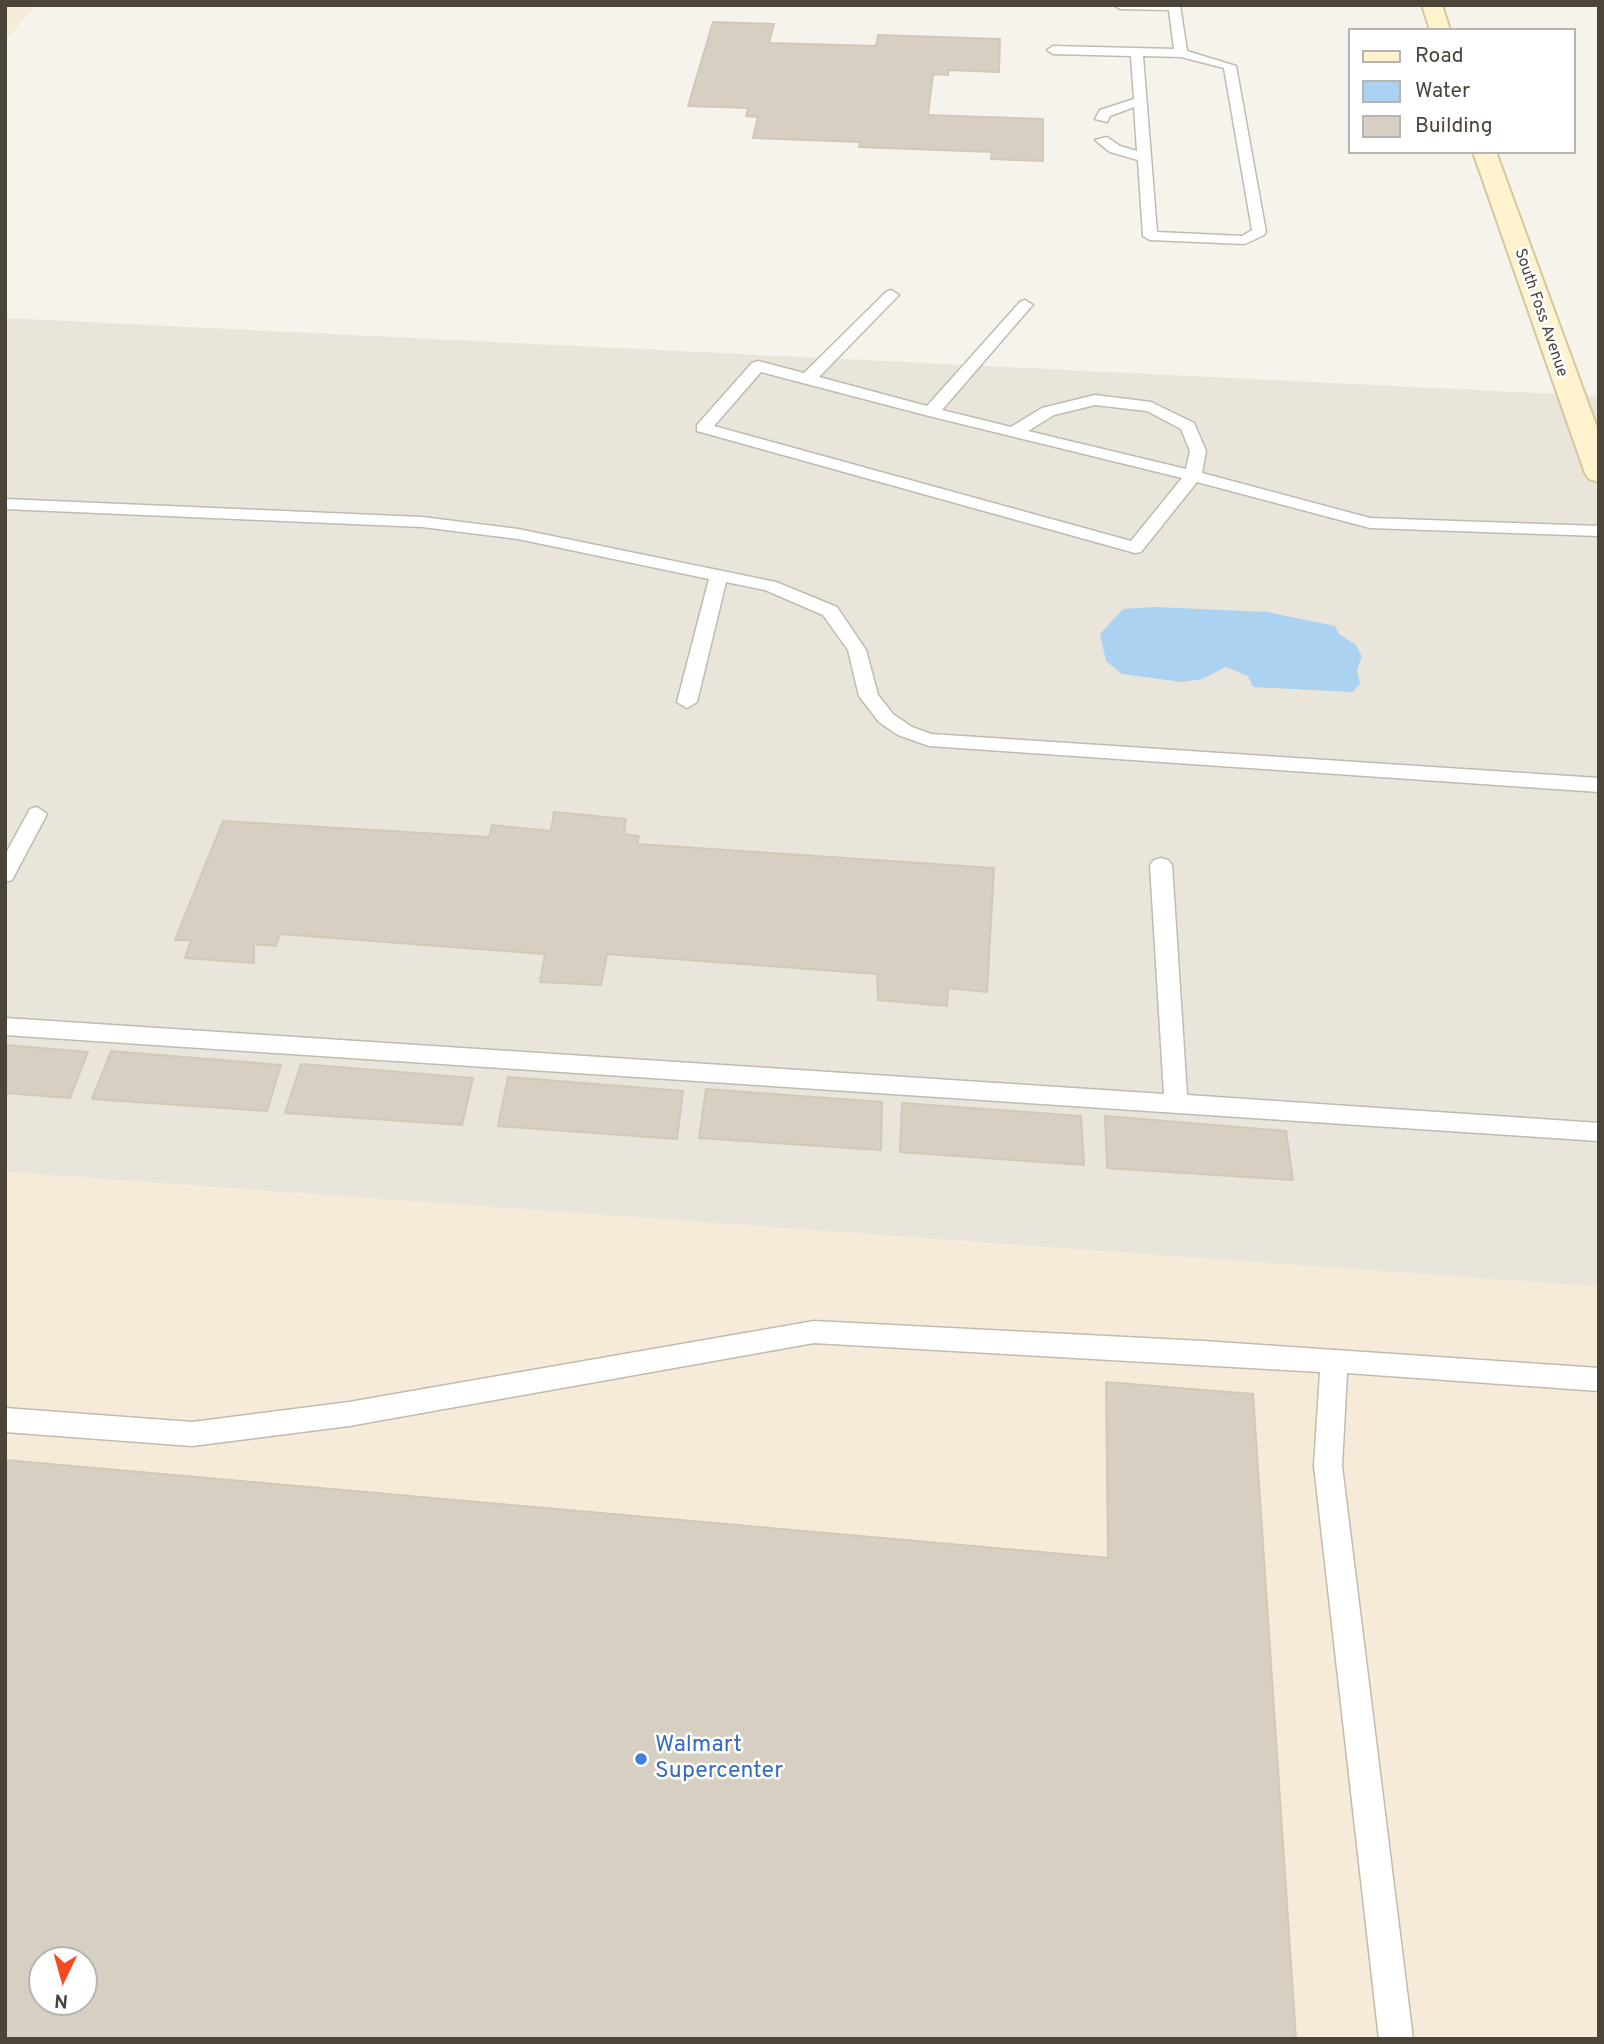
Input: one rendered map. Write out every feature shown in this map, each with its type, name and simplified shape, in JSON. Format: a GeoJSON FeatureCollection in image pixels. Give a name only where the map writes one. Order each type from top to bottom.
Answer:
{"type":"FeatureCollection","features":[{"type":"Feature","properties":{"kind":"street"},"geometry":{"type":"LineString","coordinates":[[1432,5],[1439,28]]}},
{"type":"Feature","properties":{"kind":"street","name":"South Foss Avenue"},"geometry":{"type":"LineString","coordinates":[[1485,154],[1599,473]]}},
{"type":"Feature","properties":{"kind":"lane"},"geometry":{"type":"LineString","coordinates":[[1120,5],[1175,6],[1181,53]]}},
{"type":"Feature","properties":{"kind":"lane"},"geometry":{"type":"LineString","coordinates":[[1053,50],[1181,53],[1230,66],[1259,232],[1245,240],[1150,236],[1137,53]]}},
{"type":"Feature","properties":{"kind":"lane"},"geometry":{"type":"LineString","coordinates":[[1102,119],[1105,113],[1140,101]]}},
{"type":"Feature","properties":{"kind":"lane"},"geometry":{"type":"LineString","coordinates":[[1102,140],[1115,149],[1145,158]]}},
{"type":"Feature","properties":{"kind":"lane"},"geometry":{"type":"LineString","coordinates":[[807,380],[891,295]]}},
{"type":"Feature","properties":{"kind":"lane"},"geometry":{"type":"LineString","coordinates":[[931,412],[1025,305]]}},
{"type":"Feature","properties":{"kind":"lane"},"geometry":{"type":"LineString","coordinates":[[1014,432],[1048,411],[1095,400],[1151,407],[1188,426],[1198,451],[1193,476],[1135,548],[702,428],[758,366],[931,412],[1193,476],[1370,523],[1599,531]]}},
{"type":"Feature","properties":{"kind":"lane"},"geometry":{"type":"LineString","coordinates":[[5,504],[422,522],[518,534],[770,586],[830,611],[858,650],[869,696],[886,718],[905,731],[929,740],[1599,785]]}},
{"type":"Feature","properties":{"kind":"lane"},"geometry":{"type":"LineString","coordinates":[[687,702],[719,576]]}},
{"type":"Feature","properties":{"kind":"lane"},"geometry":{"type":"LineString","coordinates":[[5,875],[37,814]]}},
{"type":"Feature","properties":{"kind":"lane"},"geometry":{"type":"LineString","coordinates":[[1161,864],[1176,1105]]}},
{"type":"Feature","properties":{"kind":"lane"},"geometry":{"type":"LineString","coordinates":[[5,1026],[1599,1132]]}},
{"type":"Feature","properties":{"kind":"lane"},"geometry":{"type":"LineString","coordinates":[[5,1420],[192,1434],[349,1414],[814,1332],[1203,1352],[1599,1380]]}},
{"type":"Feature","properties":{"kind":"lane"},"geometry":{"type":"LineString","coordinates":[[1334,1362],[1328,1466],[1396,2039]]}},
{"type":"Feature","properties":{"kind":"shaded area"},"geometry":{"type":"Polygon","coordinates":[[[5,5],[36,5],[5,41],[5,5]]]}},
{"type":"Feature","properties":{"kind":"shaded area"},"geometry":{"type":"Polygon","coordinates":[[[5,318],[1599,396],[1599,1287],[5,1172],[5,318]]]}},
{"type":"Feature","properties":{"kind":"shaded area"},"geometry":{"type":"Polygon","coordinates":[[[5,1172],[1599,1287],[1599,2039],[5,2039],[5,1172]]]}},
{"type":"Feature","properties":{"kind":"water"},"geometry":{"type":"Polygon","coordinates":[[[1155,607],[1267,612],[1335,626],[1339,634],[1356,645],[1362,657],[1357,670],[1360,683],[1353,692],[1253,687],[1248,676],[1226,667],[1202,679],[1182,682],[1122,674],[1106,661],[1100,634],[1123,609],[1155,607]]]}},
{"type":"Feature","properties":{"kind":"building"},"geometry":{"type":"Polygon","coordinates":[[[713,22],[774,24],[769,43],[876,46],[878,35],[1000,39],[999,72],[948,70],[948,75],[933,74],[928,115],[1043,119],[1043,161],[991,159],[992,152],[859,147],[860,142],[753,138],[758,117],[746,116],[748,108],[688,106],[713,22]]]}},
{"type":"Feature","properties":{"kind":"building"},"geometry":{"type":"Polygon","coordinates":[[[554,812],[626,819],[624,834],[639,836],[637,844],[994,868],[987,992],[948,988],[947,1006],[878,1000],[877,974],[607,954],[601,985],[540,982],[545,954],[280,934],[276,946],[254,944],[254,963],[185,958],[191,940],[175,940],[223,821],[489,837],[492,825],[551,831],[554,812]]]}},
{"type":"Feature","properties":{"kind":"building"},"geometry":{"type":"Polygon","coordinates":[[[5,1045],[88,1052],[70,1098],[5,1093],[5,1045]]]}},
{"type":"Feature","properties":{"kind":"building"},"geometry":{"type":"Polygon","coordinates":[[[111,1051],[281,1065],[267,1111],[92,1099],[111,1051]]]}},
{"type":"Feature","properties":{"kind":"building"},"geometry":{"type":"Polygon","coordinates":[[[301,1064],[473,1078],[462,1125],[285,1113],[301,1064]]]}},
{"type":"Feature","properties":{"kind":"building"},"geometry":{"type":"Polygon","coordinates":[[[508,1077],[683,1091],[677,1139],[498,1126],[508,1077]]]}},
{"type":"Feature","properties":{"kind":"building"},"geometry":{"type":"Polygon","coordinates":[[[706,1089],[882,1102],[881,1150],[699,1138],[706,1089]]]}},
{"type":"Feature","properties":{"kind":"building"},"geometry":{"type":"Polygon","coordinates":[[[902,1103],[1081,1116],[1084,1165],[900,1152],[902,1103]]]}},
{"type":"Feature","properties":{"kind":"building"},"geometry":{"type":"Polygon","coordinates":[[[1105,1116],[1286,1131],[1293,1180],[1107,1168],[1105,1116]]]}},
{"type":"Feature","properties":{"kind":"building","name":"Walmart Supercenter"},"geometry":{"type":"Polygon","coordinates":[[[1106,1382],[1253,1394],[1296,2039],[5,2039],[5,1460],[1108,1558],[1106,1382]]]}},
{"type":"Feature","properties":{"kind":"place","name":"Walmart Supercenter"},"geometry":{"type":"Point","coordinates":[641,1759]}}]}
